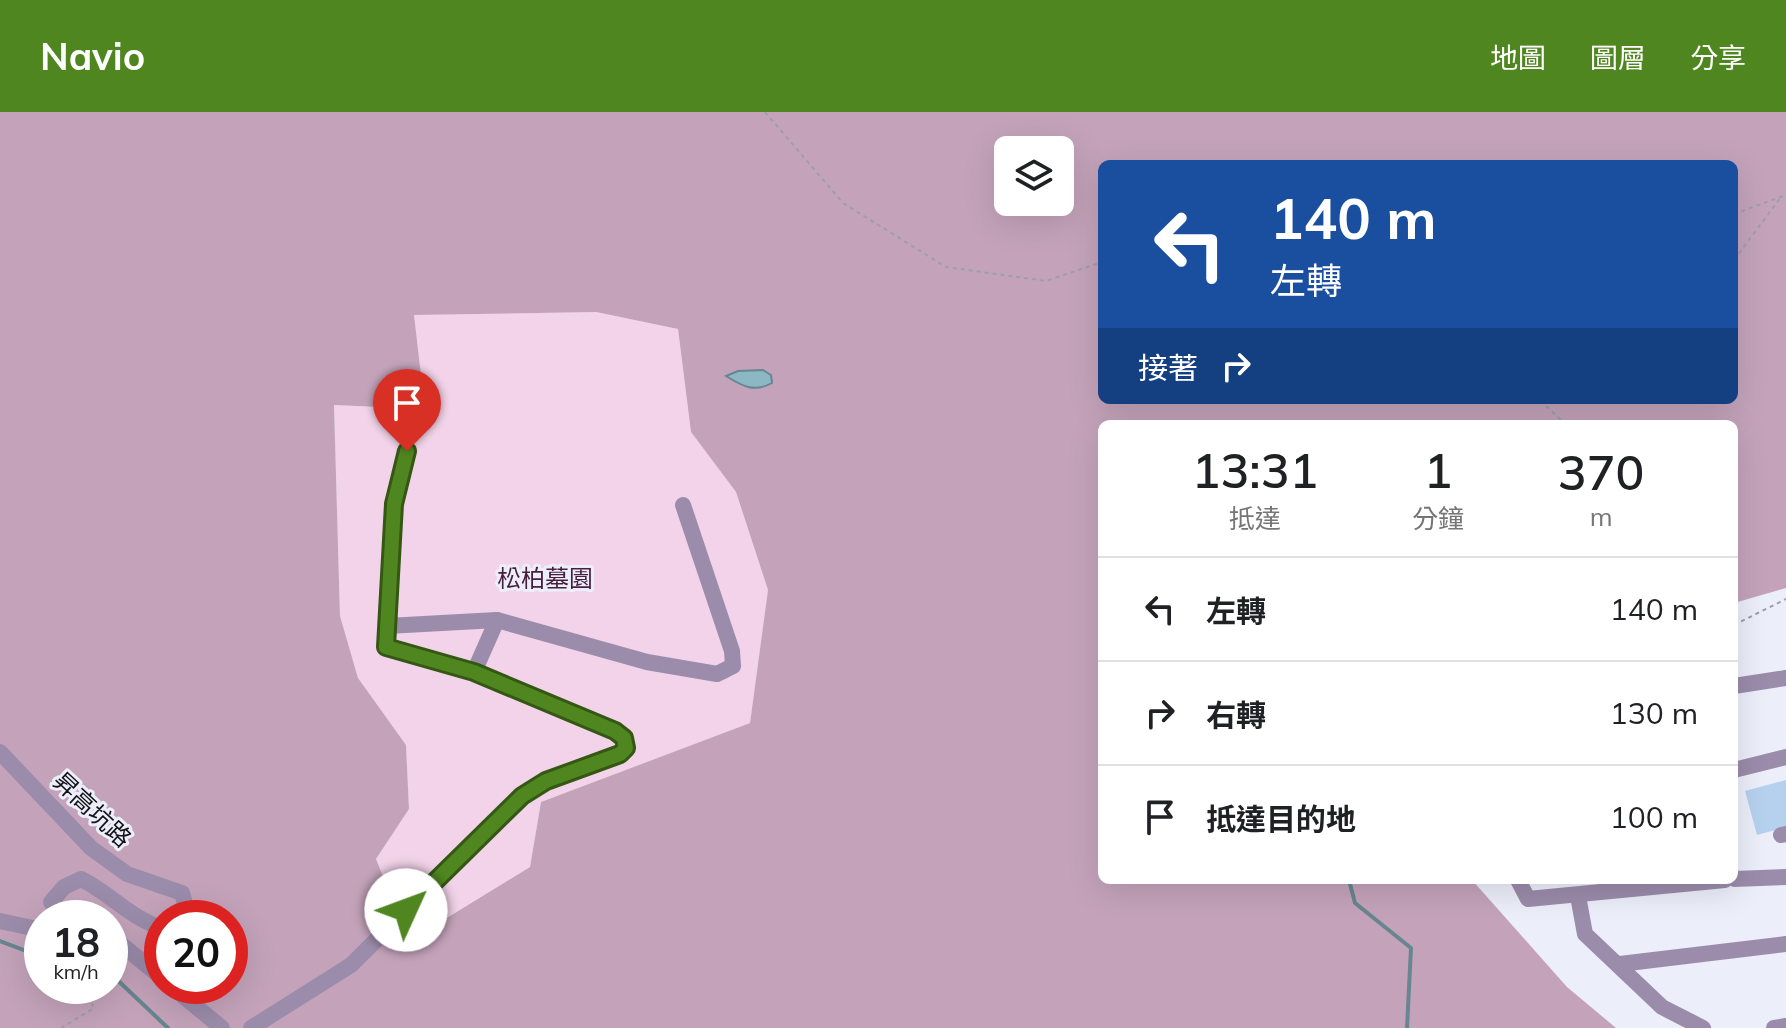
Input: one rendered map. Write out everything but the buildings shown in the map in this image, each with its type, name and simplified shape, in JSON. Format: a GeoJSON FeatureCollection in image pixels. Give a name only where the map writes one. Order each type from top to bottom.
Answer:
{"type":"FeatureCollection","features":[{"type":"Feature","properties":{"kind":"street"},"geometry":{"type":"LineString","coordinates":[[251,1028],[351,965],[522,796],[546,781],[620,754],[626,748],[624,738],[615,731],[474,672],[386,647],[394,504],[407,451]]}},
{"type":"Feature","properties":{"kind":"street"},"geometry":{"type":"LineString","coordinates":[[387,626],[497,620],[647,662],[717,674],[733,666],[732,651],[683,505]]}},
{"type":"Feature","properties":{"kind":"street"},"geometry":{"type":"LineString","coordinates":[[474,672],[497,620]]}},
{"type":"Feature","properties":{"kind":"street"},"geometry":{"type":"LineString","coordinates":[[1738,685],[1786,678]]}},
{"type":"Feature","properties":{"kind":"street","name":"昇高坑路"},"geometry":{"type":"LineString","coordinates":[[0,752],[91,848],[127,874],[182,893],[185,900]]}},
{"type":"Feature","properties":{"kind":"street"},"geometry":{"type":"LineString","coordinates":[[1738,769],[1786,757]]}},
{"type":"Feature","properties":{"kind":"street"},"geometry":{"type":"LineString","coordinates":[[1738,879],[1786,877]]}},
{"type":"Feature","properties":{"kind":"street"},"geometry":{"type":"LineString","coordinates":[[53,900],[64,887],[81,879],[98,887],[113,900]]}},
{"type":"Feature","properties":{"kind":"street"},"geometry":{"type":"LineString","coordinates":[[1520,884],[1528,899],[1688,884]]}},
{"type":"Feature","properties":{"kind":"street"},"geometry":{"type":"LineString","coordinates":[[1578,896],[1585,934],[1662,1007],[1703,1028]]}},
{"type":"Feature","properties":{"kind":"street"},"geometry":{"type":"LineString","coordinates":[[0,921],[24,926]]}},
{"type":"Feature","properties":{"kind":"street"},"geometry":{"type":"LineString","coordinates":[[1620,964],[1786,944]]}},
{"type":"Feature","properties":{"kind":"street"},"geometry":{"type":"LineString","coordinates":[[128,950],[144,963]]}},
{"type":"Feature","properties":{"kind":"street"},"geometry":{"type":"LineString","coordinates":[[193,1004],[222,1028]]}},
{"type":"Feature","properties":{"kind":"street"},"geometry":{"type":"LineString","coordinates":[[1774,1028],[1786,1026]]}},
{"type":"Feature","properties":{"kind":"path"},"geometry":{"type":"LineString","coordinates":[[765,112],[843,203],[946,267],[1046,281],[1098,263]]}},
{"type":"Feature","properties":{"kind":"path"},"geometry":{"type":"LineString","coordinates":[[1738,213],[1786,195]]}},
{"type":"Feature","properties":{"kind":"path"},"geometry":{"type":"LineString","coordinates":[[1738,255],[1781,197]]}},
{"type":"Feature","properties":{"kind":"path"},"geometry":{"type":"LineString","coordinates":[[1544,404],[1561,420]]}},
{"type":"Feature","properties":{"kind":"path"},"geometry":{"type":"LineString","coordinates":[[1738,623],[1786,599]]}},
{"type":"Feature","properties":{"kind":"path"},"geometry":{"type":"LineString","coordinates":[[61,1028],[94,1008],[92,1004]]}},
{"type":"Feature","properties":{"kind":"green space","name":"松柏墓園"},"geometry":{"type":"Polygon","coordinates":[[[596,312],[678,329],[691,432],[736,492],[768,590],[750,723],[541,802],[530,867],[408,941],[376,859],[409,809],[406,745],[358,678],[340,616],[334,405],[425,409],[414,315],[596,312]]]}},
{"type":"Feature","properties":{"kind":"shaded area"},"geometry":{"type":"Polygon","coordinates":[[[0,112],[1786,112],[1786,588],[1738,602],[1738,420],[1098,420],[1098,884],[1476,884],[1567,987],[1616,1028],[0,1028],[0,112]],[[596,312],[414,315],[425,409],[334,405],[340,616],[358,678],[406,745],[409,809],[376,859],[409,941],[530,867],[541,802],[750,723],[768,590],[736,492],[691,432],[678,329],[596,312]]]}},
{"type":"Feature","properties":{"kind":"water"},"geometry":{"type":"Polygon","coordinates":[[[763,370],[771,375],[772,383],[759,388],[743,385],[726,376],[738,371],[763,370]]]}},
{"type":"Feature","properties":{"kind":"waterway"},"geometry":{"type":"LineString","coordinates":[[1350,884],[1355,903],[1411,948],[1407,1028]]}},
{"type":"Feature","properties":{"kind":"waterway"},"geometry":{"type":"LineString","coordinates":[[0,941],[24,950]]}},
{"type":"Feature","properties":{"kind":"waterway"},"geometry":{"type":"LineString","coordinates":[[128,990],[168,1028]]}},
{"type":"Feature","properties":{"kind":"route"},"geometry":{"type":"LineString","coordinates":[[406,910],[522,796],[546,781],[620,754],[626,748],[624,738],[615,731],[474,672],[386,647],[394,504],[407,451]]}}]}
